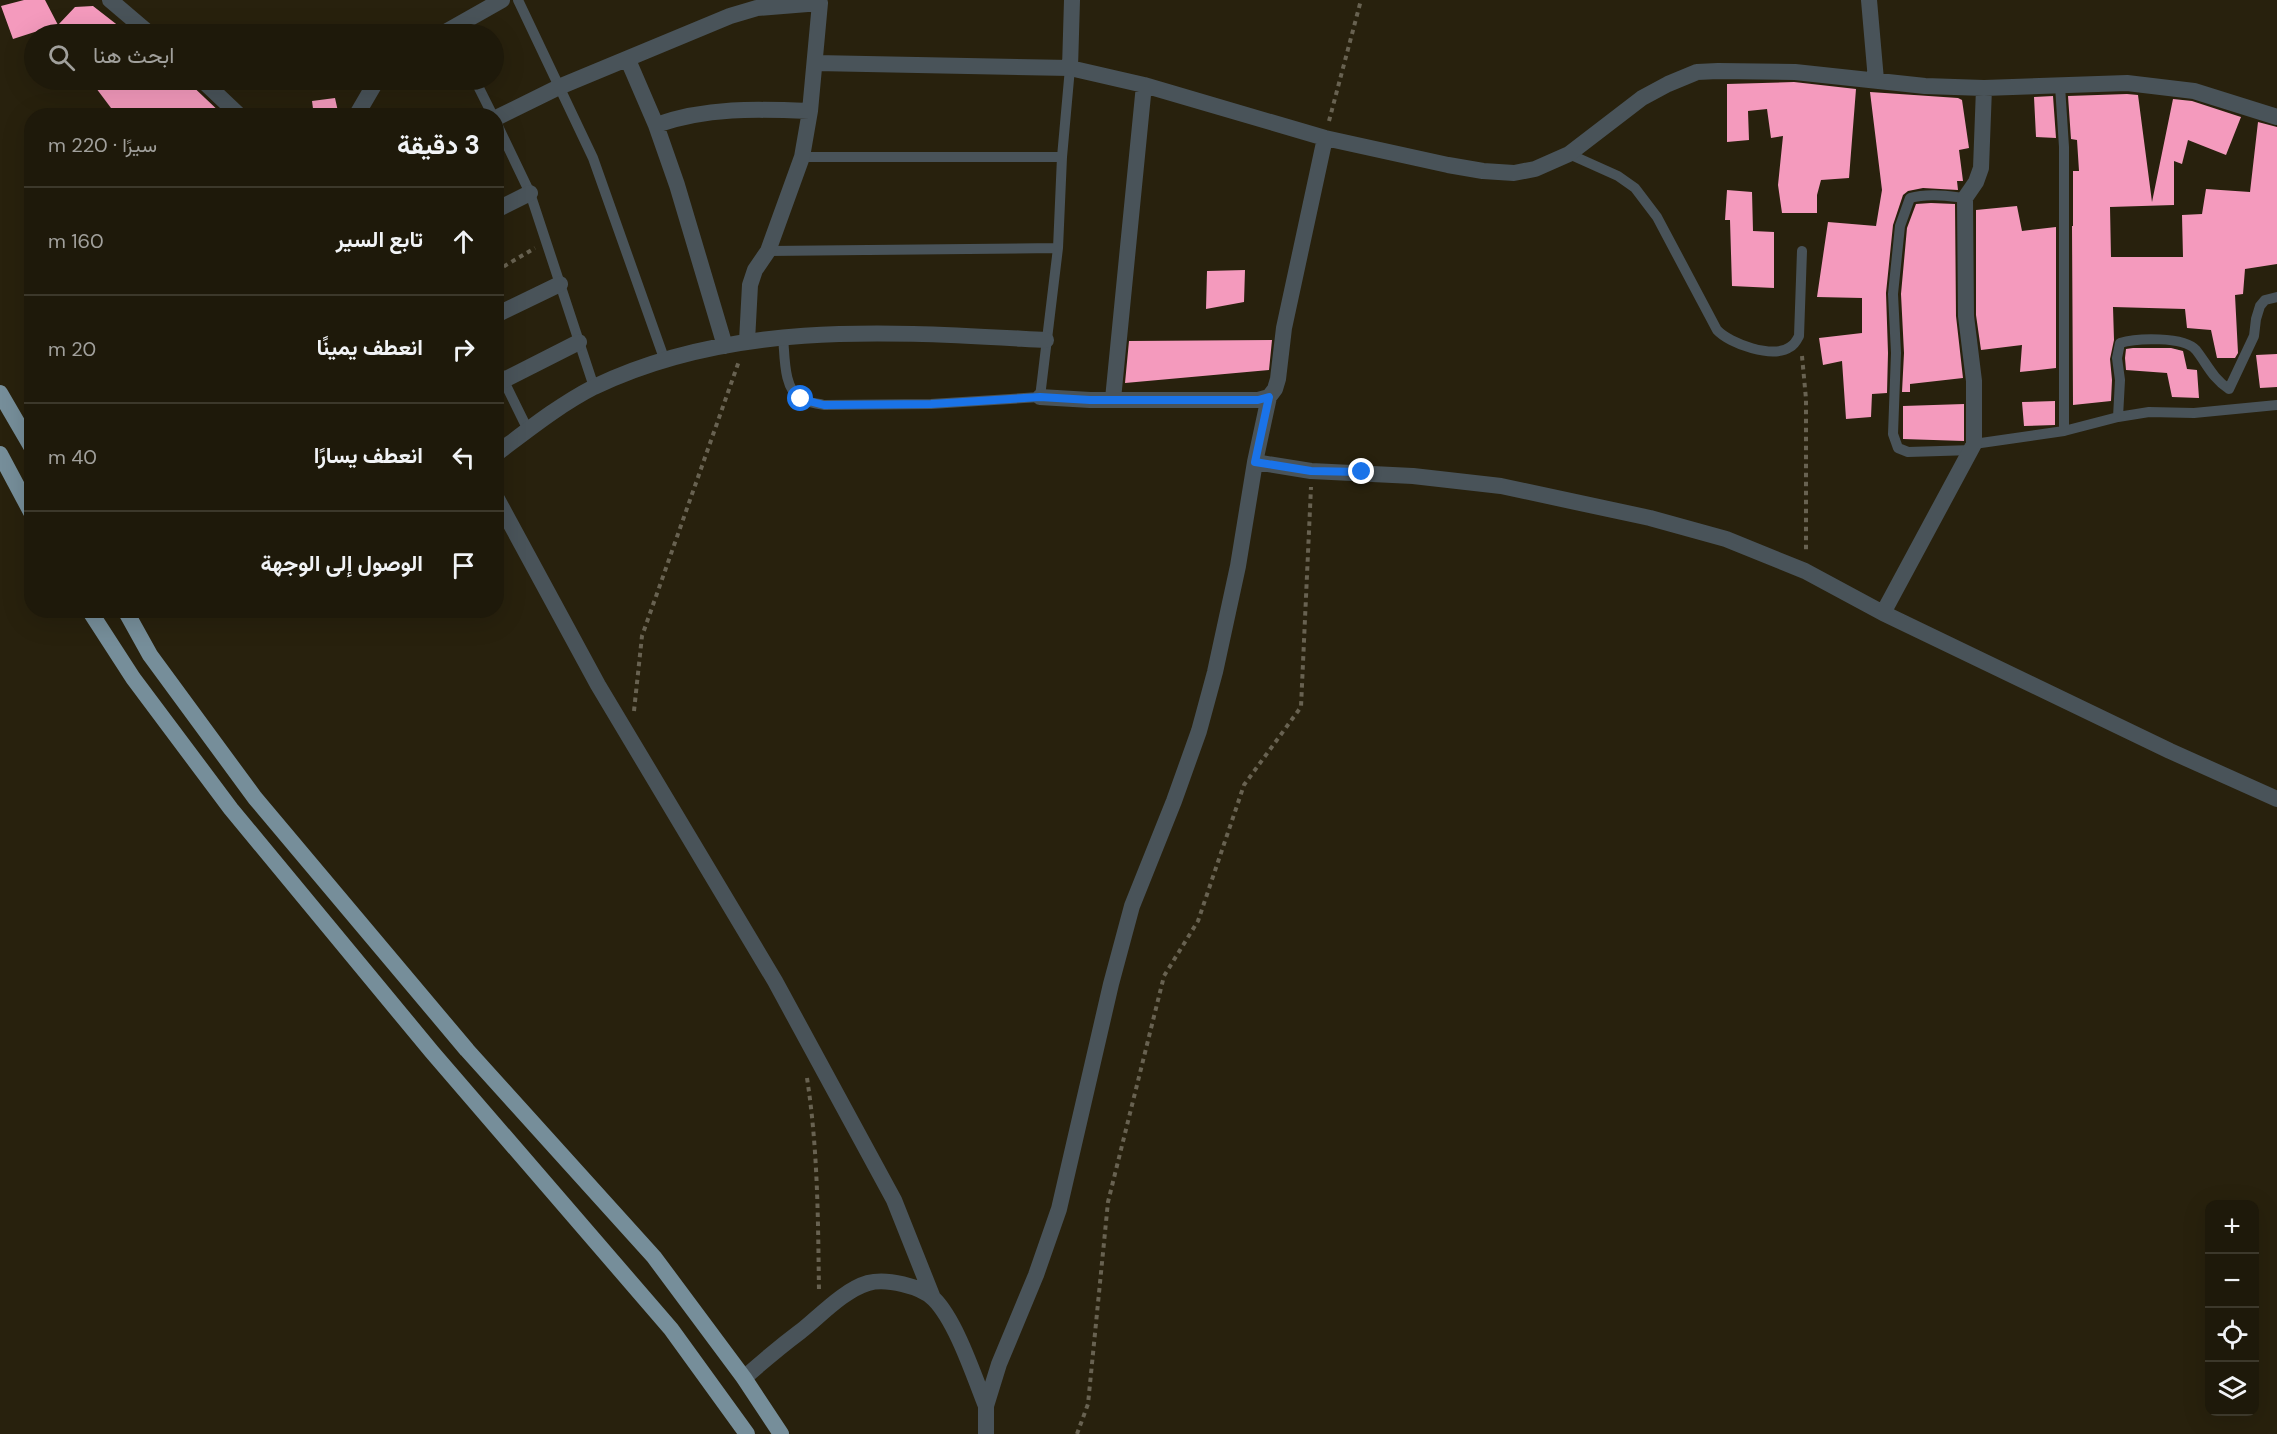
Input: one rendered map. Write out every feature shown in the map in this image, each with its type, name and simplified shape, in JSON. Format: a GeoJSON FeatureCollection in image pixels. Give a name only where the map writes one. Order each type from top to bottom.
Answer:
{"type":"FeatureCollection","features":[{"type":"Feature","properties":{"kind":"highway"},"geometry":{"type":"LineString","coordinates":[[0,393],[24,434]]}},
{"type":"Feature","properties":{"kind":"highway"},"geometry":{"type":"LineString","coordinates":[[0,454],[24,498]]}},
{"type":"Feature","properties":{"kind":"highway"},"geometry":{"type":"LineString","coordinates":[[94,618],[133,678],[231,809],[432,1052],[671,1329],[747,1434]]}},
{"type":"Feature","properties":{"kind":"highway"},"geometry":{"type":"LineString","coordinates":[[129,618],[150,655],[255,798],[467,1050],[654,1257],[744,1378],[781,1434]]}},
{"type":"Feature","properties":{"kind":"street"},"geometry":{"type":"LineString","coordinates":[[110,0],[138,24]]}},
{"type":"Feature","properties":{"kind":"street"},"geometry":{"type":"LineString","coordinates":[[463,24],[502,0]]}},
{"type":"Feature","properties":{"kind":"street"},"geometry":{"type":"LineString","coordinates":[[1070,68],[1072,0]]}},
{"type":"Feature","properties":{"kind":"street"},"geometry":{"type":"LineString","coordinates":[[1869,0],[1876,80]]}},
{"type":"Feature","properties":{"kind":"street"},"geometry":{"type":"LineString","coordinates":[[504,115],[560,87],[730,16],[777,3],[821,2],[816,63],[802,157],[768,251],[758,264],[750,285],[747,340]]}},
{"type":"Feature","properties":{"kind":"street"},"geometry":{"type":"LineString","coordinates":[[628,60],[656,125],[677,185],[725,346]]}},
{"type":"Feature","properties":{"kind":"street"},"geometry":{"type":"LineString","coordinates":[[816,63],[1070,68],[1144,85],[1325,138],[1483,171],[1514,172],[1535,169],[1569,154],[1642,98],[1697,72],[1749,70],[1795,72],[1925,86],[1984,88],[2127,83],[2185,89],[2277,117]]}},
{"type":"Feature","properties":{"kind":"street"},"geometry":{"type":"LineString","coordinates":[[1113,399],[1144,85]]}},
{"type":"Feature","properties":{"kind":"street"},"geometry":{"type":"LineString","coordinates":[[1883,613],[1974,447],[1974,381],[1966,316],[1965,198],[1976,182],[1981,168],[1984,88]]}},
{"type":"Feature","properties":{"kind":"street"},"geometry":{"type":"LineString","coordinates":[[213,90],[232,108]]}},
{"type":"Feature","properties":{"kind":"street"},"geometry":{"type":"LineString","coordinates":[[361,108],[371,90]]}},
{"type":"Feature","properties":{"kind":"street"},"geometry":{"type":"LineString","coordinates":[[656,125],[675,118],[709,112],[746,109],[810,111]]}},
{"type":"Feature","properties":{"kind":"street"},"geometry":{"type":"LineString","coordinates":[[986,1434],[986,1406],[999,1364],[1036,1275],[1059,1209],[1111,984],[1132,906],[1199,731],[1215,672],[1238,566],[1255,462],[1269,397],[1278,379],[1284,328],[1325,138]]}},
{"type":"Feature","properties":{"kind":"street"},"geometry":{"type":"LineString","coordinates":[[504,206],[530,193]]}},
{"type":"Feature","properties":{"kind":"street"},"geometry":{"type":"LineString","coordinates":[[504,311],[560,284]]}},
{"type":"Feature","properties":{"kind":"street"},"geometry":{"type":"LineString","coordinates":[[504,448],[554,411],[594,387],[665,360],[747,340],[841,333],[1046,340]]}},
{"type":"Feature","properties":{"kind":"street"},"geometry":{"type":"LineString","coordinates":[[504,370],[579,342]]}},
{"type":"Feature","properties":{"kind":"street"},"geometry":{"type":"LineString","coordinates":[[1040,397],[1258,400],[1269,397]]}},
{"type":"Feature","properties":{"kind":"street"},"geometry":{"type":"LineString","coordinates":[[1255,462],[1311,471],[1413,476],[1501,486],[1650,518],[1726,539],[1805,572],[1883,613],[2170,751],[2277,799]]}},
{"type":"Feature","properties":{"kind":"street"},"geometry":{"type":"LineString","coordinates":[[504,512],[598,685],[775,981],[872,1159],[894,1200],[933,1298],[954,1329],[986,1406]]}},
{"type":"Feature","properties":{"kind":"street"},"geometry":{"type":"LineString","coordinates":[[744,1378],[845,1295],[869,1283],[896,1283],[915,1287],[933,1298]]}},
{"type":"Feature","properties":{"kind":"lane"},"geometry":{"type":"LineString","coordinates":[[518,0],[593,158],[665,360]]}},
{"type":"Feature","properties":{"kind":"lane"},"geometry":{"type":"LineString","coordinates":[[783,337],[788,378],[792,389],[795,394],[808,402],[824,405],[931,404],[1040,397],[1058,249],[1062,158],[1070,68]]}},
{"type":"Feature","properties":{"kind":"lane"},"geometry":{"type":"LineString","coordinates":[[2060,86],[2064,147],[2064,431]]}},
{"type":"Feature","properties":{"kind":"lane"},"geometry":{"type":"LineString","coordinates":[[480,90],[489,108]]}},
{"type":"Feature","properties":{"kind":"lane"},"geometry":{"type":"LineString","coordinates":[[504,138],[530,193],[594,387]]}},
{"type":"Feature","properties":{"kind":"lane"},"geometry":{"type":"LineString","coordinates":[[1569,154],[1618,176],[1635,188],[1657,217],[1717,330],[1725,339],[1764,350],[1784,350],[1800,336],[1802,251]]}},
{"type":"Feature","properties":{"kind":"lane"},"geometry":{"type":"LineString","coordinates":[[802,157],[1062,158]]}},
{"type":"Feature","properties":{"kind":"lane"},"geometry":{"type":"LineString","coordinates":[[1965,198],[1918,195],[1910,198],[1903,212],[1893,294],[1896,353],[1893,434],[1899,448],[1908,452],[1974,447],[2064,431],[2118,417],[2149,412],[2194,413],[2277,405]]}},
{"type":"Feature","properties":{"kind":"lane"},"geometry":{"type":"LineString","coordinates":[[768,251],[1058,249]]}},
{"type":"Feature","properties":{"kind":"lane"},"geometry":{"type":"LineString","coordinates":[[2231,410],[2229,389],[2254,336],[2260,306],[2265,300],[2277,297]]}},
{"type":"Feature","properties":{"kind":"lane"},"geometry":{"type":"LineString","coordinates":[[2118,417],[2120,380],[2117,358],[2120,344],[2126,342],[2180,341],[2189,344],[2219,382],[2229,389]]}},
{"type":"Feature","properties":{"kind":"lane"},"geometry":{"type":"LineString","coordinates":[[504,380],[528,430]]}},
{"type":"Feature","properties":{"kind":"path"},"geometry":{"type":"LineString","coordinates":[[1325,138],[1361,0]]}},
{"type":"Feature","properties":{"kind":"path"},"geometry":{"type":"LineString","coordinates":[[504,266],[545,242]]}},
{"type":"Feature","properties":{"kind":"path"},"geometry":{"type":"LineString","coordinates":[[1800,336],[1806,399],[1805,572]]}},
{"type":"Feature","properties":{"kind":"path"},"geometry":{"type":"LineString","coordinates":[[631,740],[642,636],[747,340]]}},
{"type":"Feature","properties":{"kind":"path"},"geometry":{"type":"LineString","coordinates":[[1077,1434],[1088,1404],[1108,1202],[1164,976],[1198,921],[1244,785],[1301,707],[1311,471]]}},
{"type":"Feature","properties":{"kind":"path"},"geometry":{"type":"LineString","coordinates":[[806,1069],[812,1113],[820,1314]]}},
{"type":"Feature","properties":{"kind":"building"},"geometry":{"type":"Polygon","coordinates":[[[24,0],[45,0],[57,24],[24,24],[24,35],[13,39],[1,6],[24,0]]]}},
{"type":"Feature","properties":{"kind":"building"},"geometry":{"type":"Polygon","coordinates":[[[93,6],[116,24],[59,24],[75,7],[93,6]]]}},
{"type":"Feature","properties":{"kind":"building"},"geometry":{"type":"Polygon","coordinates":[[[1794,82],[1856,89],[1849,178],[1821,180],[1817,195],[1817,213],[1782,213],[1778,185],[1783,136],[1771,138],[1767,109],[1748,111],[1749,140],[1727,142],[1727,84],[1794,82]]]}},
{"type":"Feature","properties":{"kind":"building"},"geometry":{"type":"Polygon","coordinates":[[[98,90],[197,90],[216,108],[111,108],[98,90]]]}},
{"type":"Feature","properties":{"kind":"building"},"geometry":{"type":"Polygon","coordinates":[[[1870,92],[1962,100],[1969,148],[1959,150],[1963,181],[1957,181],[1958,190],[1923,188],[1908,191],[1903,195],[1893,225],[1886,293],[1887,393],[1872,394],[1871,417],[1846,419],[1842,361],[1823,365],[1819,338],[1862,333],[1862,298],[1817,297],[1828,222],[1876,226],[1882,190],[1870,92]]]}},
{"type":"Feature","properties":{"kind":"building"},"geometry":{"type":"Polygon","coordinates":[[[2138,95],[2152,202],[2173,99],[2192,101],[2241,117],[2226,155],[2188,140],[2182,164],[2174,161],[2174,205],[2110,207],[2111,257],[2183,257],[2182,215],[2202,214],[2206,189],[2250,192],[2258,122],[2277,127],[2277,264],[2245,269],[2243,294],[2235,295],[2238,353],[2235,358],[2217,358],[2211,330],[2187,328],[2185,309],[2113,307],[2114,340],[2110,359],[2111,401],[2073,405],[2073,171],[2079,171],[2077,140],[2071,139],[2068,96],[2138,95]]]}},
{"type":"Feature","properties":{"kind":"building"},"geometry":{"type":"Polygon","coordinates":[[[2053,96],[2056,138],[2036,137],[2034,97],[2053,96]]]}},
{"type":"Feature","properties":{"kind":"building"},"geometry":{"type":"Polygon","coordinates":[[[335,98],[337,108],[313,108],[312,101],[335,98]]]}},
{"type":"Feature","properties":{"kind":"building"},"geometry":{"type":"Polygon","coordinates":[[[1727,190],[1752,192],[1753,231],[1774,232],[1774,288],[1732,286],[1730,220],[1725,220],[1727,190]]]}},
{"type":"Feature","properties":{"kind":"building"},"geometry":{"type":"Polygon","coordinates":[[[1916,204],[1955,204],[1956,316],[1963,378],[1910,384],[1910,392],[1902,392],[1904,353],[1901,294],[1907,228],[1916,204]]]}},
{"type":"Feature","properties":{"kind":"building"},"geometry":{"type":"Polygon","coordinates":[[[2017,206],[2022,231],[2056,227],[2056,368],[2020,372],[2022,345],[1981,350],[1976,315],[1976,210],[2017,206]]]}},
{"type":"Feature","properties":{"kind":"building"},"geometry":{"type":"Polygon","coordinates":[[[1245,270],[1244,302],[1206,309],[1207,271],[1245,270]]]}},
{"type":"Feature","properties":{"kind":"building"},"geometry":{"type":"Polygon","coordinates":[[[1272,340],[1269,370],[1125,383],[1129,341],[1272,340]]]}},
{"type":"Feature","properties":{"kind":"building"},"geometry":{"type":"Polygon","coordinates":[[[2171,348],[2183,351],[2187,369],[2197,370],[2199,398],[2172,397],[2167,373],[2126,370],[2126,349],[2171,348]]]}},
{"type":"Feature","properties":{"kind":"building"},"geometry":{"type":"Polygon","coordinates":[[[2277,354],[2277,387],[2260,388],[2256,355],[2277,354]]]}},
{"type":"Feature","properties":{"kind":"building"},"geometry":{"type":"Polygon","coordinates":[[[2055,401],[2055,425],[2024,426],[2022,402],[2055,401]]]}},
{"type":"Feature","properties":{"kind":"building"},"geometry":{"type":"Polygon","coordinates":[[[1964,404],[1964,441],[1903,439],[1903,406],[1964,404]]]}},
{"type":"Feature","properties":{"kind":"route"},"geometry":{"type":"LineString","coordinates":[[801,399],[824,405],[931,404],[1040,397],[1153,400],[1258,400],[1269,397],[1255,462],[1311,471],[1362,472]]}}]}
